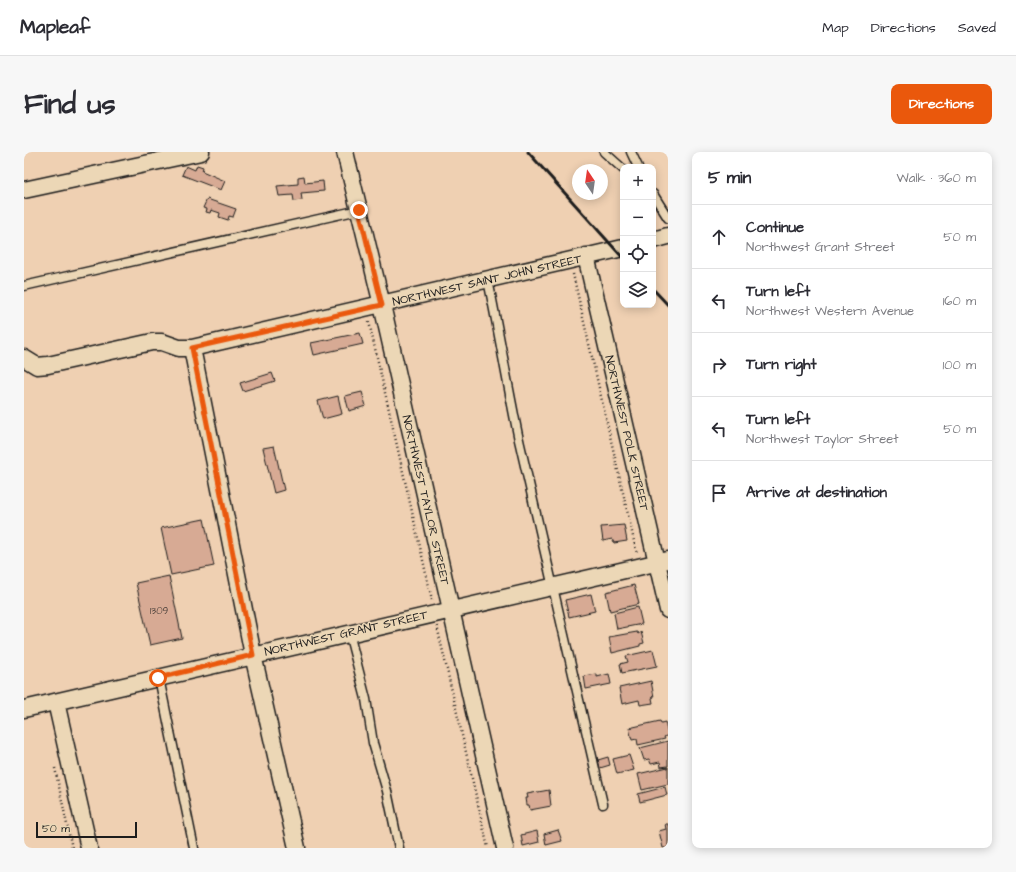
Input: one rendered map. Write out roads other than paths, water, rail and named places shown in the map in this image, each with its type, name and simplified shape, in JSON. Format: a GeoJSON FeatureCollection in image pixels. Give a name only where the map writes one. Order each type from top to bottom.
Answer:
{"type":"FeatureCollection","features":[{"type":"Feature","properties":{"kind":"street"},"geometry":{"type":"LineString","coordinates":[[24,190],[201,152]]}},
{"type":"Feature","properties":{"kind":"street","name":"NORTHWEST TAYLOR STREET"},"geometry":{"type":"LineString","coordinates":[[345,152],[382,305],[505,848]]}},
{"type":"Feature","properties":{"kind":"street"},"geometry":{"type":"LineString","coordinates":[[656,239],[668,236]]}},
{"type":"Feature","properties":{"kind":"street","name":"NORTHWEST SAINT JOHN STREET"},"geometry":{"type":"LineString","coordinates":[[24,358],[38,366],[152,342],[162,342],[179,348],[192,348],[620,249]]}},
{"type":"Feature","properties":{"kind":"street","name":"NORTHWEST POLK STREET"},"geometry":{"type":"LineString","coordinates":[[586,256],[662,561],[668,610]]}},
{"type":"Feature","properties":{"kind":"street"},"geometry":{"type":"LineString","coordinates":[[192,348],[253,655],[297,848]]}},
{"type":"Feature","properties":{"kind":"street","name":"NORTHWEST GRANT STREET"},"geometry":{"type":"LineString","coordinates":[[24,709],[434,612],[552,587],[662,561]]}},
{"type":"Feature","properties":{"kind":"street"},"geometry":{"type":"LineString","coordinates":[[56,702],[89,848]]}},
{"type":"Feature","properties":{"kind":"lane"},"geometry":{"type":"LineString","coordinates":[[604,152],[620,166]]}},
{"type":"Feature","properties":{"kind":"lane"},"geometry":{"type":"LineString","coordinates":[[631,152],[637,164]]}},
{"type":"Feature","properties":{"kind":"lane"},"geometry":{"type":"LineString","coordinates":[[656,200],[668,218]]}},
{"type":"Feature","properties":{"kind":"lane"},"geometry":{"type":"LineString","coordinates":[[24,286],[359,210]]}},
{"type":"Feature","properties":{"kind":"lane"},"geometry":{"type":"LineString","coordinates":[[488,280],[519,439],[552,587],[583,711],[603,804]]}},
{"type":"Feature","properties":{"kind":"lane"},"geometry":{"type":"LineString","coordinates":[[348,633],[366,699],[373,743],[399,848]]}},
{"type":"Feature","properties":{"kind":"lane"},"geometry":{"type":"LineString","coordinates":[[158,678],[194,848]]}},
{"type":"Feature","properties":{"kind":"railway"},"geometry":{"type":"LineString","coordinates":[[528,152],[620,255]]}},
{"type":"Feature","properties":{"kind":"railway"},"geometry":{"type":"LineString","coordinates":[[656,292],[668,305]]}}]}
